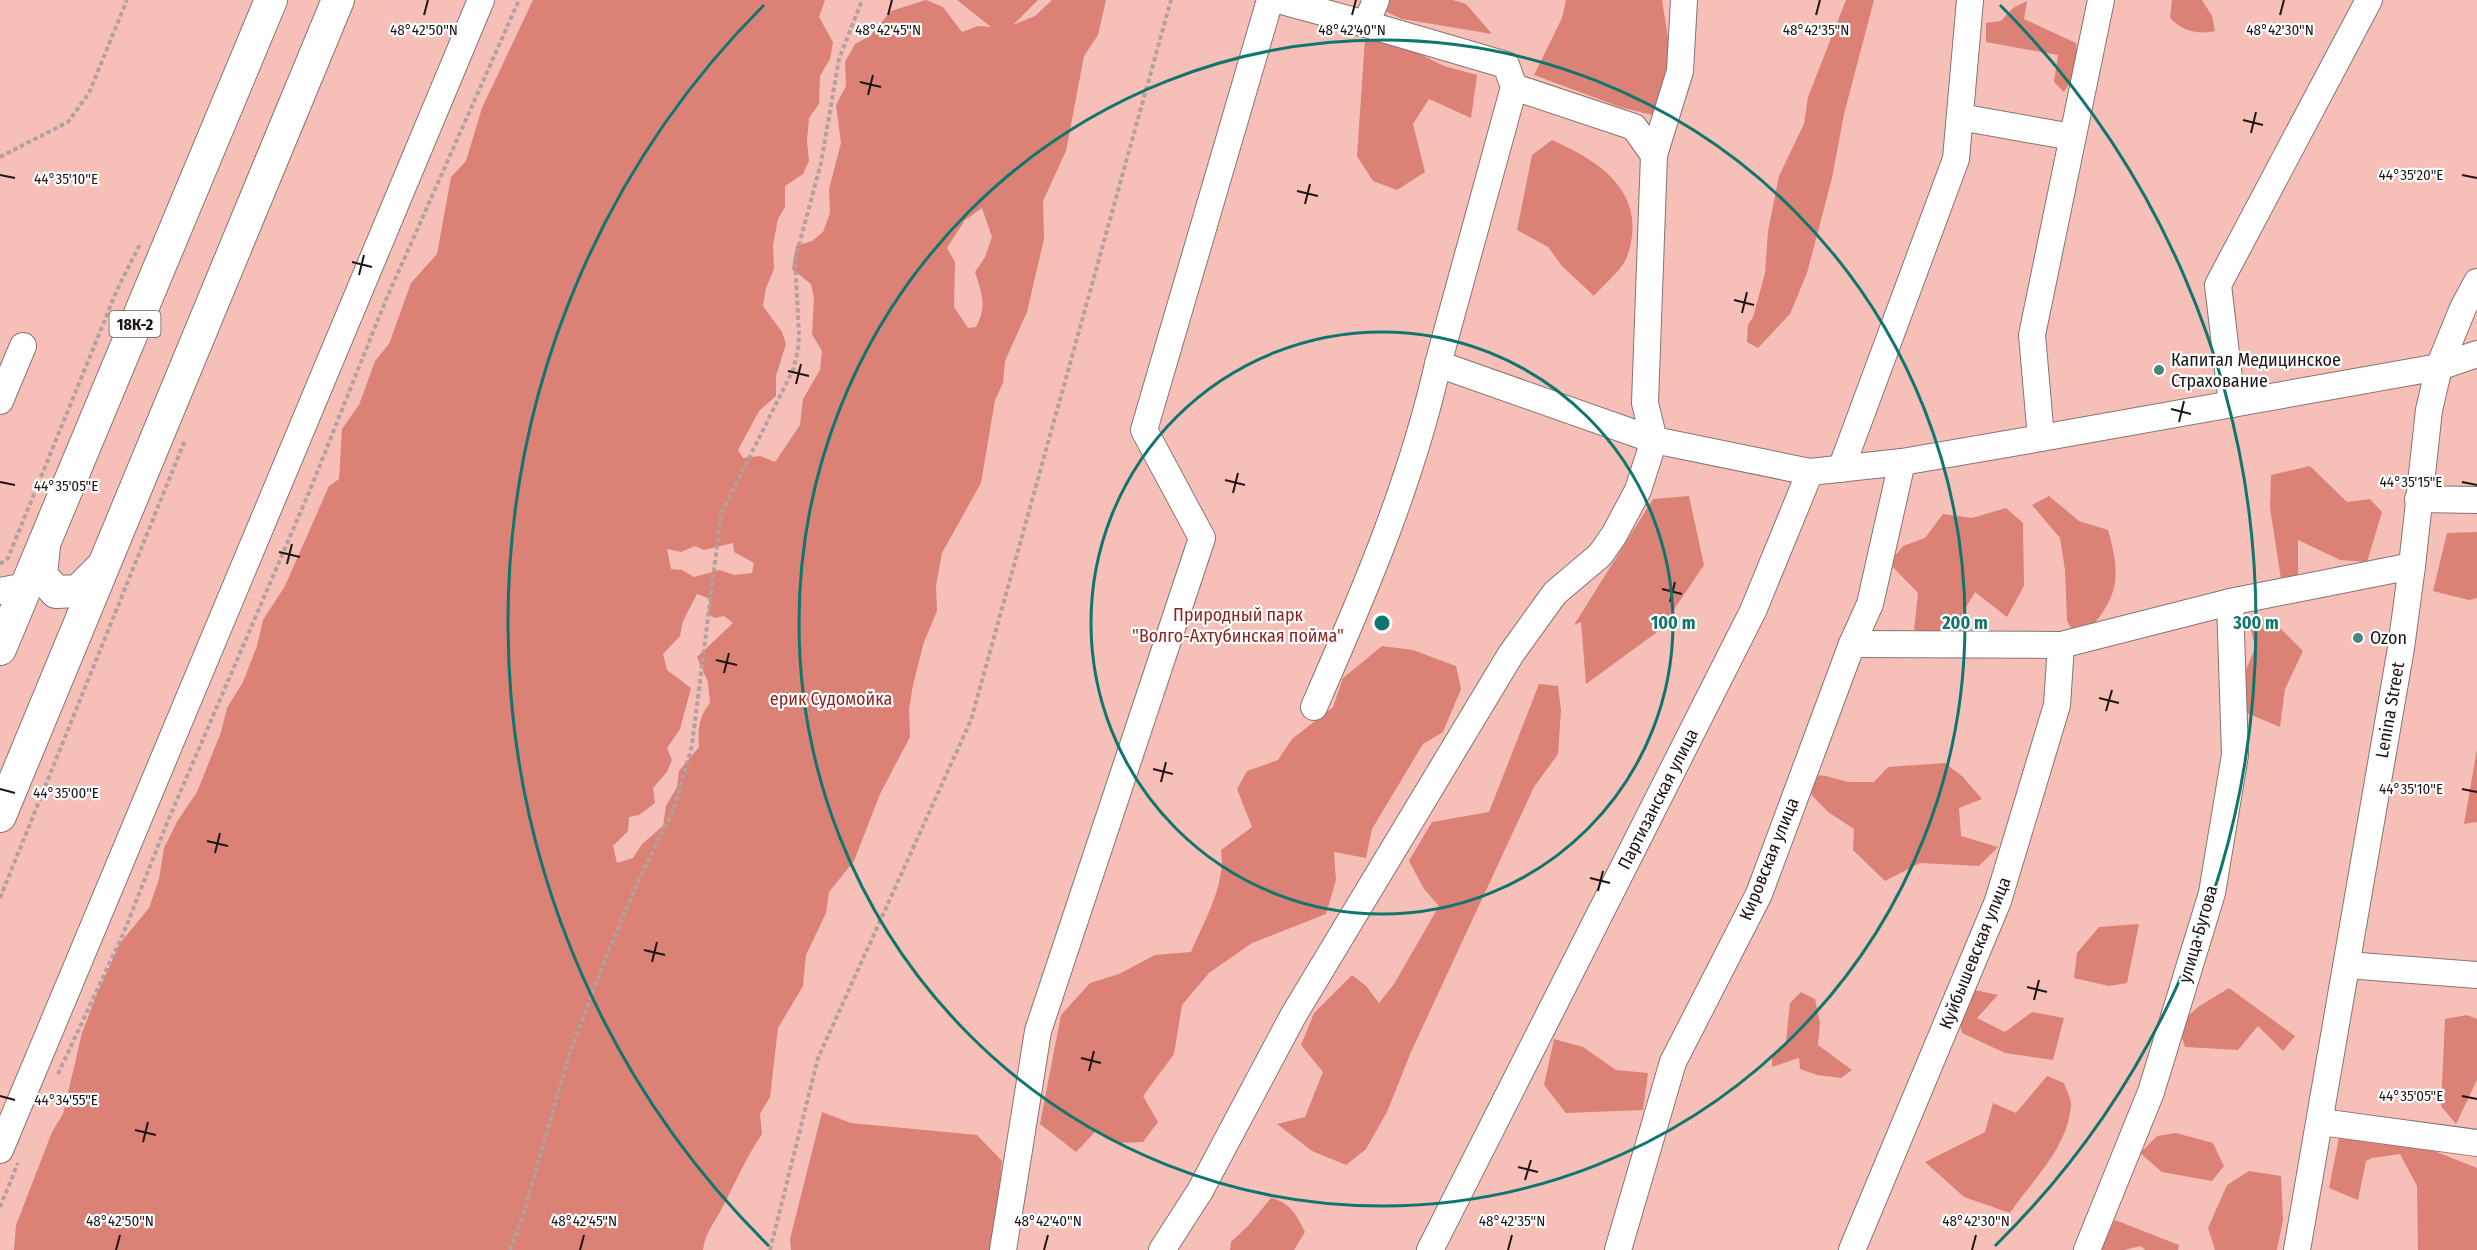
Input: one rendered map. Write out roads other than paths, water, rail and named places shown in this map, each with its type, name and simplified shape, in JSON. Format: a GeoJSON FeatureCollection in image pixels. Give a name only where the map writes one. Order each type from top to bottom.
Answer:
{"type":"FeatureCollection","features":[{"type":"Feature","properties":{"kind":"main road","name":"18К-2"},"geometry":{"type":"LineString","coordinates":[[0,649],[13,589],[45,542],[271,0]]}},
{"type":"Feature","properties":{"kind":"main road"},"geometry":{"type":"LineString","coordinates":[[0,816],[338,0]]}},
{"type":"Feature","properties":{"kind":"main road"},"geometry":{"type":"LineString","coordinates":[[45,542],[41,575],[56,592],[78,591],[103,565]]}},
{"type":"Feature","properties":{"kind":"street"},"geometry":{"type":"LineString","coordinates":[[10,1155],[481,0]]}},
{"type":"Feature","properties":{"kind":"street"},"geometry":{"type":"LineString","coordinates":[[1003,1250],[1038,1031],[1203,538],[1144,430],[1270,0]]}},
{"type":"Feature","properties":{"kind":"street"},"geometry":{"type":"LineString","coordinates":[[1278,0],[1506,65],[1514,87],[1438,364],[1423,428],[1375,567],[1314,707]]}},
{"type":"Feature","properties":{"kind":"street"},"geometry":{"type":"LineString","coordinates":[[1366,24],[1376,0]]}},
{"type":"Feature","properties":{"kind":"street"},"geometry":{"type":"LineString","coordinates":[[1162,1250],[1200,1191],[1293,1016],[1511,654],[1555,593],[1600,555],[1614,535],[1638,490],[1654,440],[1645,403],[1654,154],[1680,71],[1684,0]]}},
{"type":"Feature","properties":{"kind":"street"},"geometry":{"type":"LineString","coordinates":[[1841,469],[1956,159],[1970,0]]}},
{"type":"Feature","properties":{"kind":"street"},"geometry":{"type":"LineString","coordinates":[[2041,438],[2032,335],[2101,0]]}},
{"type":"Feature","properties":{"kind":"street"},"geometry":{"type":"LineString","coordinates":[[2232,404],[2218,285],[2369,0]]}},
{"type":"Feature","properties":{"kind":"street"},"geometry":{"type":"LineString","coordinates":[[1514,87],[1634,127],[1654,154]]}},
{"type":"Feature","properties":{"kind":"street"},"geometry":{"type":"LineString","coordinates":[[1960,117],[2072,137]]}},
{"type":"Feature","properties":{"kind":"street","name":"Lenina Street"},"geometry":{"type":"LineString","coordinates":[[2297,1250],[2321,1122],[2412,567],[2428,410],[2439,367],[2463,308],[2477,282]]}},
{"type":"Feature","properties":{"kind":"street"},"geometry":{"type":"LineString","coordinates":[[0,401],[23,346]]}},
{"type":"Feature","properties":{"kind":"street"},"geometry":{"type":"LineString","coordinates":[[1438,364],[1654,440],[1810,472],[1902,462],[2041,438],[2439,367],[2477,354]]}},
{"type":"Feature","properties":{"kind":"street","name":"Кировская улица"},"geometry":{"type":"LineString","coordinates":[[1618,1250],[1672,1062],[1759,894],[1852,644],[1870,604],[1902,462]]}},
{"type":"Feature","properties":{"kind":"street","name":"Партизанская улица"},"geometry":{"type":"LineString","coordinates":[[1430,1250],[1753,611],[1810,472]]}},
{"type":"Feature","properties":{"kind":"street"},"geometry":{"type":"LineString","coordinates":[[2418,499],[2477,500]]}},
{"type":"Feature","properties":{"kind":"street"},"geometry":{"type":"LineString","coordinates":[[1852,644],[2061,645],[2230,602],[2412,567]]}},
{"type":"Feature","properties":{"kind":"street","name":"улица Бугова"},"geometry":{"type":"LineString","coordinates":[[2086,1250],[2151,1092],[2212,893],[2235,755],[2230,602]]}},
{"type":"Feature","properties":{"kind":"street","name":"Куйбышевская улица"},"geometry":{"type":"LineString","coordinates":[[1852,1250],[1998,901],[2057,705],[2061,645]]}},
{"type":"Feature","properties":{"kind":"street"},"geometry":{"type":"LineString","coordinates":[[2347,964],[2477,975]]}},
{"type":"Feature","properties":{"kind":"street"},"geometry":{"type":"LineString","coordinates":[[2321,1122],[2477,1143]]}},
{"type":"Feature","properties":{"kind":"place","name":"Капитал Медицинское Страхование"},"geometry":{"type":"Point","coordinates":[2159,370]}},
{"type":"Feature","properties":{"kind":"place","name":"Ozon"},"geometry":{"type":"Point","coordinates":[2358,638]}},
{"type":"Feature","properties":{"kind":"park label","name":"Природный парк \"Волго-Ахтубинская пойма\""},"geometry":{"type":"Point","coordinates":[1238,625]}},
{"type":"Feature","properties":{"kind":"park label","name":"ерик Судомойка"},"geometry":{"type":"Point","coordinates":[831,699]}}]}
